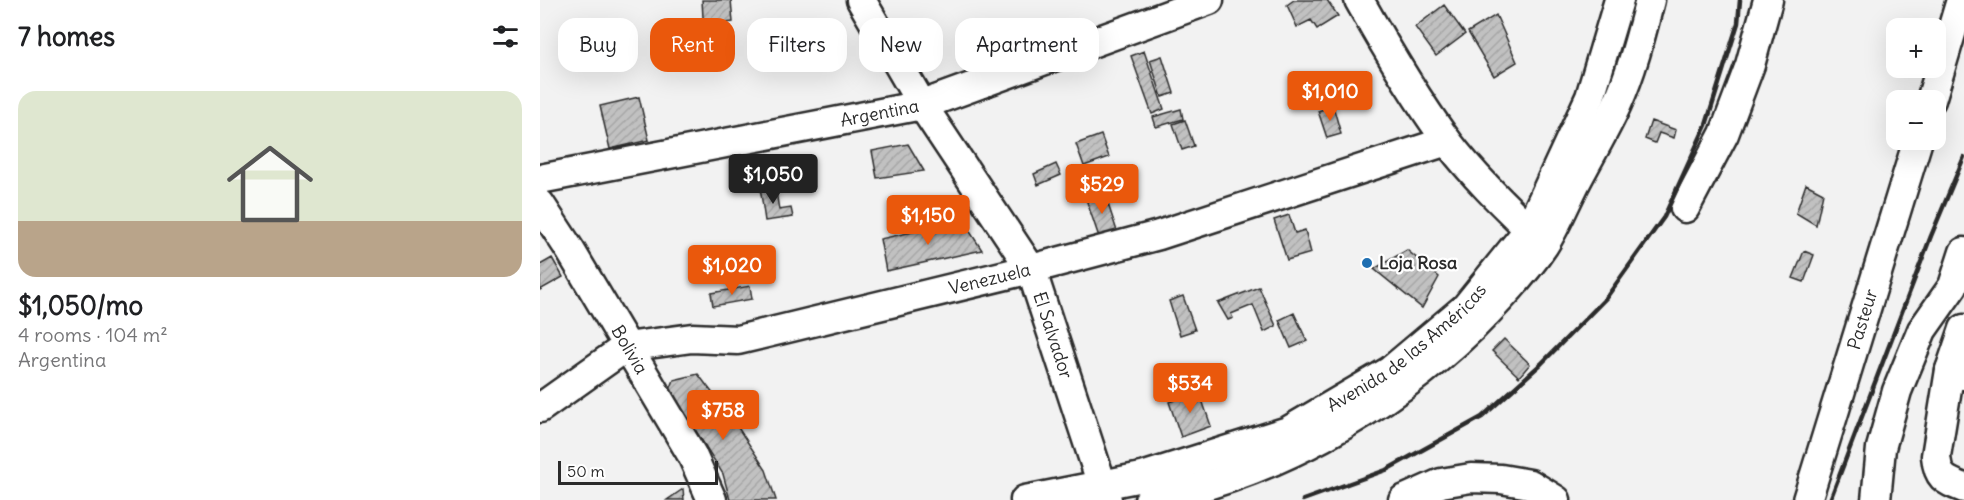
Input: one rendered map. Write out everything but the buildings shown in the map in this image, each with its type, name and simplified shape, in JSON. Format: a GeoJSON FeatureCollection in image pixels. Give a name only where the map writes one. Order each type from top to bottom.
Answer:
{"type":"FeatureCollection","features":[{"type":"Feature","properties":{"kind":"street","name":"El Salvador"},"geometry":{"type":"LineString","coordinates":[[861,0],[922,105],[1031,269],[1105,493]]}},
{"type":"Feature","properties":{"kind":"street","name":"Argentina"},"geometry":{"type":"LineString","coordinates":[[540,179],[922,105],[1209,0]]}},
{"type":"Feature","properties":{"kind":"street"},"geometry":{"type":"LineString","coordinates":[[1359,0],[1395,64],[1447,141],[1494,196],[1536,236]]}},
{"type":"Feature","properties":{"kind":"street","name":"Avenida de las Américas"},"geometry":{"type":"LineString","coordinates":[[1025,500],[1105,493],[1142,477],[1288,431],[1390,371],[1466,307],[1536,236],[1590,97],[1619,0]]}},
{"type":"Feature","properties":{"kind":"street","name":"Avenida de las Américas"},"geometry":{"type":"LineString","coordinates":[[1149,500],[1227,480],[1287,456],[1348,422],[1394,394],[1441,358],[1495,305],[1618,102],[1640,39],[1650,0]]}},
{"type":"Feature","properties":{"kind":"street"},"geometry":{"type":"LineString","coordinates":[[1685,208],[1724,134],[1750,65],[1768,0]]}},
{"type":"Feature","properties":{"kind":"street"},"geometry":{"type":"LineString","coordinates":[[1933,90],[1962,0]]}},
{"type":"Feature","properties":{"kind":"street","name":"Venezuela"},"geometry":{"type":"LineString","coordinates":[[540,408],[626,347],[692,338],[738,340],[1031,269],[1159,235],[1447,141]]}},
{"type":"Feature","properties":{"kind":"street","name":"Pasteur"},"geometry":{"type":"LineString","coordinates":[[1807,500],[1915,150]]}},
{"type":"Feature","properties":{"kind":"street","name":"Bolivia"},"geometry":{"type":"LineString","coordinates":[[540,204],[570,250],[692,455],[712,500]]}},
{"type":"Feature","properties":{"kind":"street"},"geometry":{"type":"LineString","coordinates":[[1876,500],[1881,448],[1897,391],[1922,330],[1953,286],[1964,253]]}},
{"type":"Feature","properties":{"kind":"street"},"geometry":{"type":"LineString","coordinates":[[1964,329],[1957,372],[1936,456],[1937,469],[1945,480],[1964,488]]}},
{"type":"Feature","properties":{"kind":"street"},"geometry":{"type":"LineString","coordinates":[[1403,500],[1441,483],[1471,478],[1501,479],[1530,484],[1556,500]]}},
{"type":"Feature","properties":{"kind":"railway"},"geometry":{"type":"LineString","coordinates":[[1303,500],[1386,470],[1482,417],[1541,364],[1606,298],[1664,217],[1706,125],[1738,23],[1740,0]]}},
{"type":"Feature","properties":{"kind":"railway"},"geometry":{"type":"LineString","coordinates":[[1830,500],[1931,236],[1964,157]]}},
{"type":"Feature","properties":{"kind":"place","name":"Loja Rosa"},"geometry":{"type":"Point","coordinates":[1367,263]}}]}
